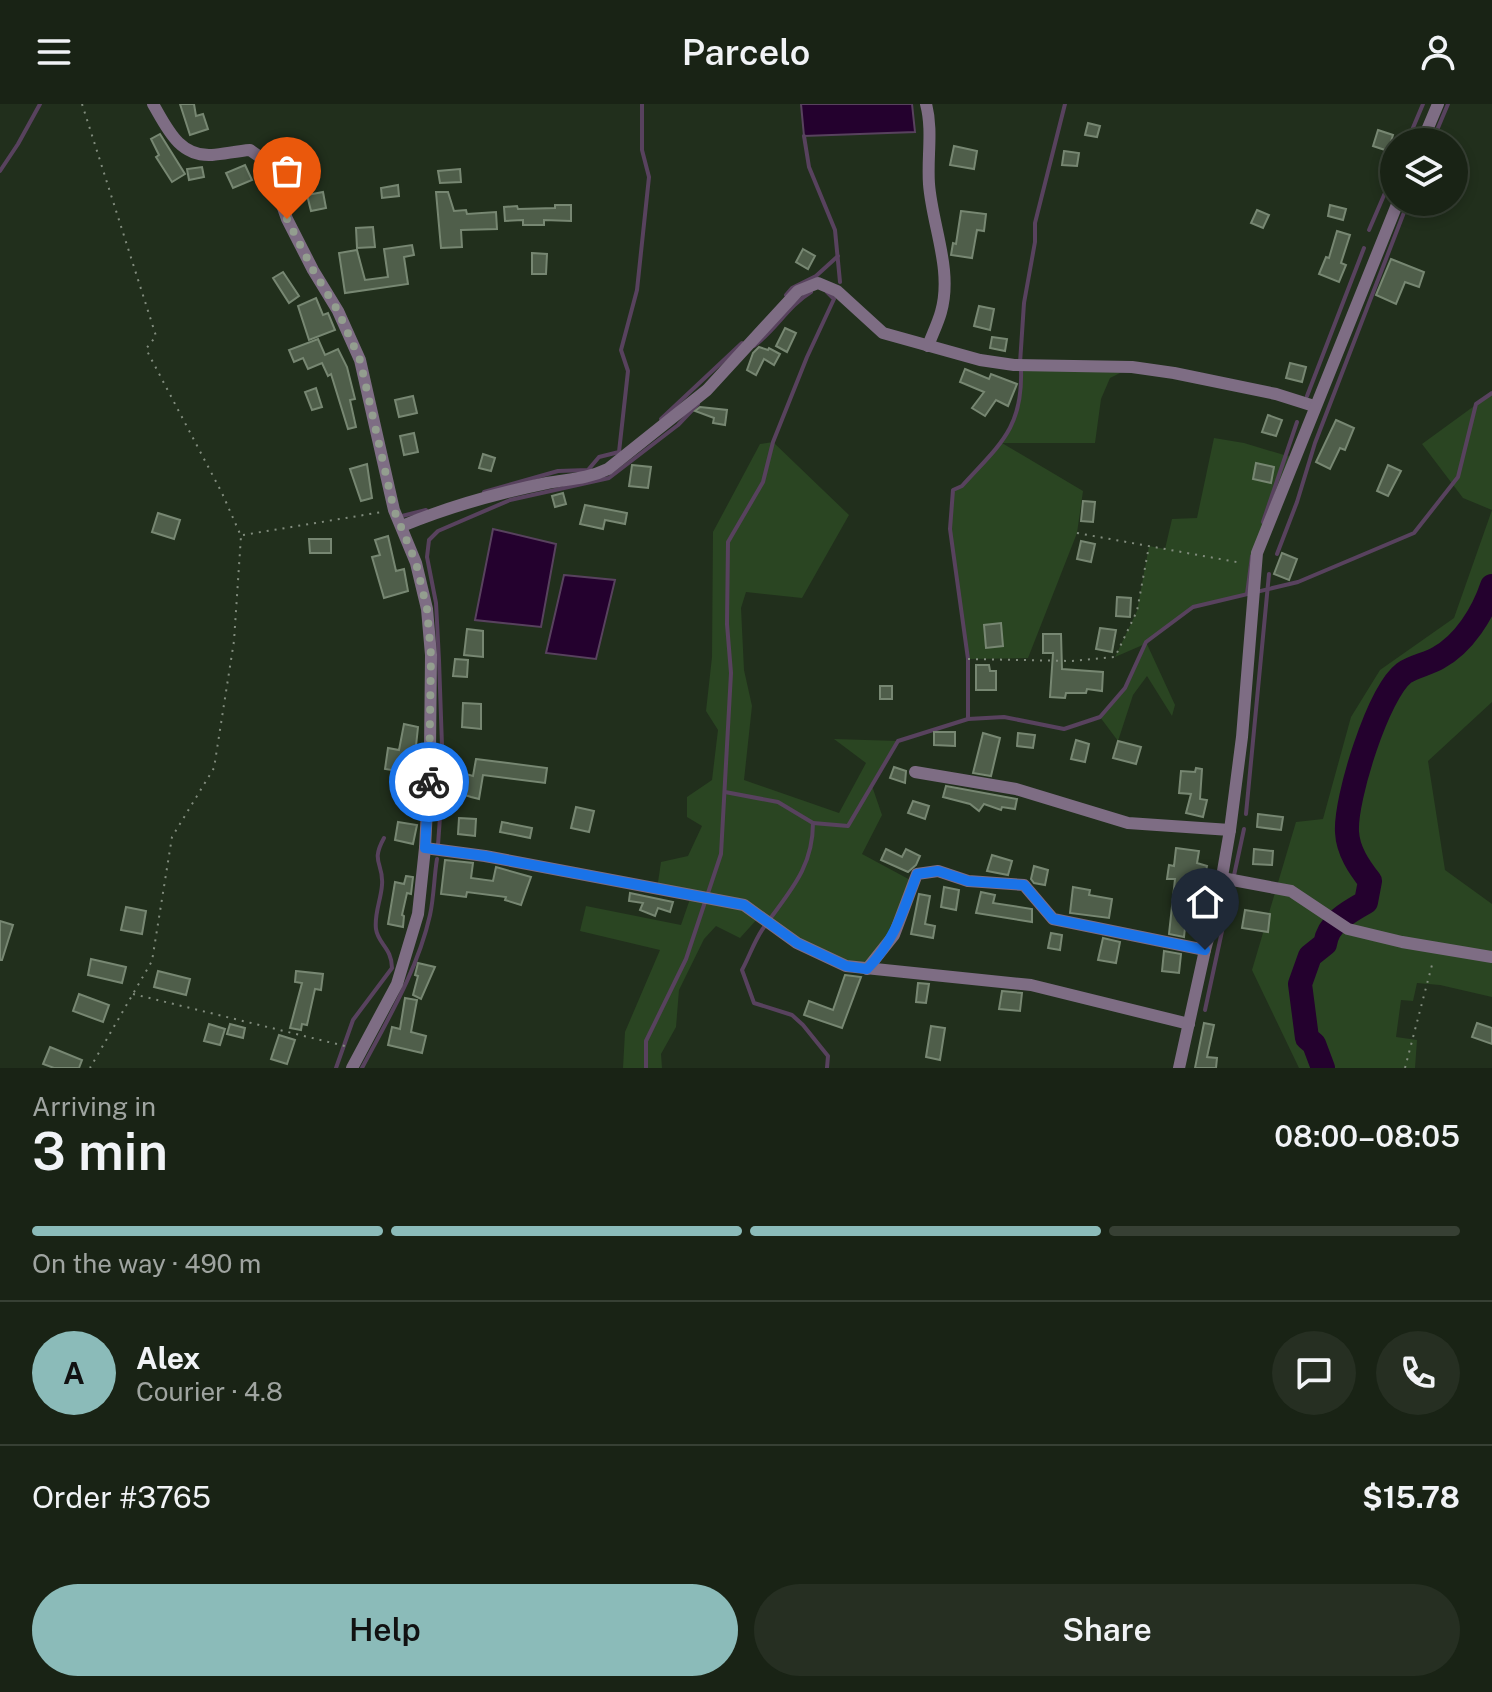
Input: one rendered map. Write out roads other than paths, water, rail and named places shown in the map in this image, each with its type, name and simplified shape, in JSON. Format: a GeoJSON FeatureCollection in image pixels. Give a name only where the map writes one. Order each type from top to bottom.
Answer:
{"type":"FeatureCollection","features":[{"type":"Feature","properties":{"kind":"street"},"geometry":{"type":"LineString","coordinates":[[153,104],[182,147],[194,153],[211,155],[250,150],[267,162],[287,219],[338,311],[360,360],[394,510],[416,563],[427,609],[430,750],[418,914],[397,984],[352,1068]]}},
{"type":"Feature","properties":{"kind":"street"},"geometry":{"type":"LineString","coordinates":[[926,104],[930,119],[929,184],[942,257],[943,289],[942,310],[928,346]]}},
{"type":"Feature","properties":{"kind":"street"},"geometry":{"type":"LineString","coordinates":[[1428,128],[1438,104]]}},
{"type":"Feature","properties":{"kind":"street"},"geometry":{"type":"LineString","coordinates":[[1179,1068],[1230,830],[1242,737],[1257,553],[1392,216]]}},
{"type":"Feature","properties":{"kind":"street"},"geometry":{"type":"LineString","coordinates":[[402,526],[431,514],[550,483],[589,478],[608,469],[707,390],[798,291],[818,283],[837,291],[883,333],[928,346],[1014,365],[1132,367],[1174,373],[1276,394],[1314,406]]}},
{"type":"Feature","properties":{"kind":"street"},"geometry":{"type":"LineString","coordinates":[[915,772],[1016,789],[1128,823],[1230,830]]}},
{"type":"Feature","properties":{"kind":"street"},"geometry":{"type":"LineString","coordinates":[[425,848],[485,856],[744,905],[797,943],[846,966],[1031,985],[1189,1024]]}},
{"type":"Feature","properties":{"kind":"street"},"geometry":{"type":"LineString","coordinates":[[867,969],[894,935],[917,874],[938,871],[968,881],[1024,885],[1053,919],[1205,950]]}},
{"type":"Feature","properties":{"kind":"street"},"geometry":{"type":"LineString","coordinates":[[1222,878],[1291,891],[1348,929],[1492,957]]}},
{"type":"Feature","properties":{"kind":"waterway"},"geometry":{"type":"LineString","coordinates":[[0,171],[40,104]]}},
{"type":"Feature","properties":{"kind":"waterway"},"geometry":{"type":"LineString","coordinates":[[484,492],[558,471],[588,470],[599,457],[619,452],[628,371],[621,350],[637,290],[649,177],[642,150],[642,104]]}},
{"type":"Feature","properties":{"kind":"waterway"},"geometry":{"type":"LineString","coordinates":[[1020,363],[1024,303],[1035,242],[1035,223],[1065,104]]}},
{"type":"Feature","properties":{"kind":"waterway"},"geometry":{"type":"LineString","coordinates":[[1413,128],[1423,104]]}},
{"type":"Feature","properties":{"kind":"waterway"},"geometry":{"type":"LineString","coordinates":[[1438,128],[1448,104]]}},
{"type":"Feature","properties":{"kind":"waterway"},"geometry":{"type":"LineString","coordinates":[[804,136],[809,167],[835,230],[840,282]]}},
{"type":"Feature","properties":{"kind":"waterway"},"geometry":{"type":"LineString","coordinates":[[1369,230],[1380,204]]}},
{"type":"Feature","properties":{"kind":"waterway"},"geometry":{"type":"LineString","coordinates":[[1277,554],[1315,443],[1403,216]]}},
{"type":"Feature","properties":{"kind":"waterway"},"geometry":{"type":"LineString","coordinates":[[1307,396],[1364,248]]}},
{"type":"Feature","properties":{"kind":"waterway"},"geometry":{"type":"LineString","coordinates":[[786,295],[792,288],[816,276],[838,256]]}},
{"type":"Feature","properties":{"kind":"waterway"},"geometry":{"type":"LineString","coordinates":[[754,346],[811,292]]}},
{"type":"Feature","properties":{"kind":"waterway"},"geometry":{"type":"LineString","coordinates":[[646,1068],[646,1041],[686,959],[721,854],[731,673],[727,624],[728,542],[763,482],[773,442],[834,299],[827,292]]}},
{"type":"Feature","properties":{"kind":"waterway"},"geometry":{"type":"LineString","coordinates":[[661,419],[742,343]]}},
{"type":"Feature","properties":{"kind":"waterway"},"geometry":{"type":"LineString","coordinates":[[968,719],[968,659],[950,529],[953,490],[962,486],[1006,435],[1018,407],[1021,369]]}},
{"type":"Feature","properties":{"kind":"waterway"},"geometry":{"type":"LineString","coordinates":[[813,823],[848,826],[898,741],[968,719],[1004,717],[1064,729],[1100,717],[1125,688],[1146,642],[1193,607],[1298,582],[1414,533],[1458,477],[1476,404],[1492,393]]}},
{"type":"Feature","properties":{"kind":"waterway"},"geometry":{"type":"LineString","coordinates":[[438,845],[443,775],[436,603],[427,557],[429,540],[438,531],[510,500],[609,478],[678,425],[698,404]]}},
{"type":"Feature","properties":{"kind":"waterway"},"geometry":{"type":"LineString","coordinates":[[1263,522],[1297,422]]}},
{"type":"Feature","properties":{"kind":"waterway"},"geometry":{"type":"LineString","coordinates":[[402,516],[426,510]]}},
{"type":"Feature","properties":{"kind":"waterway"},"geometry":{"type":"LineString","coordinates":[[1247,594],[1252,556]]}},
{"type":"Feature","properties":{"kind":"waterway"},"geometry":{"type":"LineString","coordinates":[[1246,814],[1269,574]]}},
{"type":"Feature","properties":{"kind":"waterway"},"geometry":{"type":"LineString","coordinates":[[1323,1068],[1314,1044],[1307,1038],[1300,984],[1310,956],[1325,944],[1330,930],[1346,914],[1366,902],[1370,881],[1352,852],[1347,832],[1351,796],[1365,748],[1394,684],[1404,673],[1438,658],[1456,645],[1478,617],[1492,586]]}},
{"type":"Feature","properties":{"kind":"waterway"},"geometry":{"type":"LineString","coordinates":[[725,792],[778,802],[813,823],[809,854],[797,881],[759,935],[742,970],[754,1003],[792,1015],[828,1056],[827,1068]]}},
{"type":"Feature","properties":{"kind":"waterway"},"geometry":{"type":"LineString","coordinates":[[1205,1010],[1244,829]]}},
{"type":"Feature","properties":{"kind":"waterway"},"geometry":{"type":"LineString","coordinates":[[336,1068],[353,1020],[392,968],[390,956],[377,934],[376,923],[382,885],[378,853],[384,838]]}},
{"type":"Feature","properties":{"kind":"waterway"},"geometry":{"type":"LineString","coordinates":[[362,1068],[418,955],[430,915],[437,859]]}}]}
